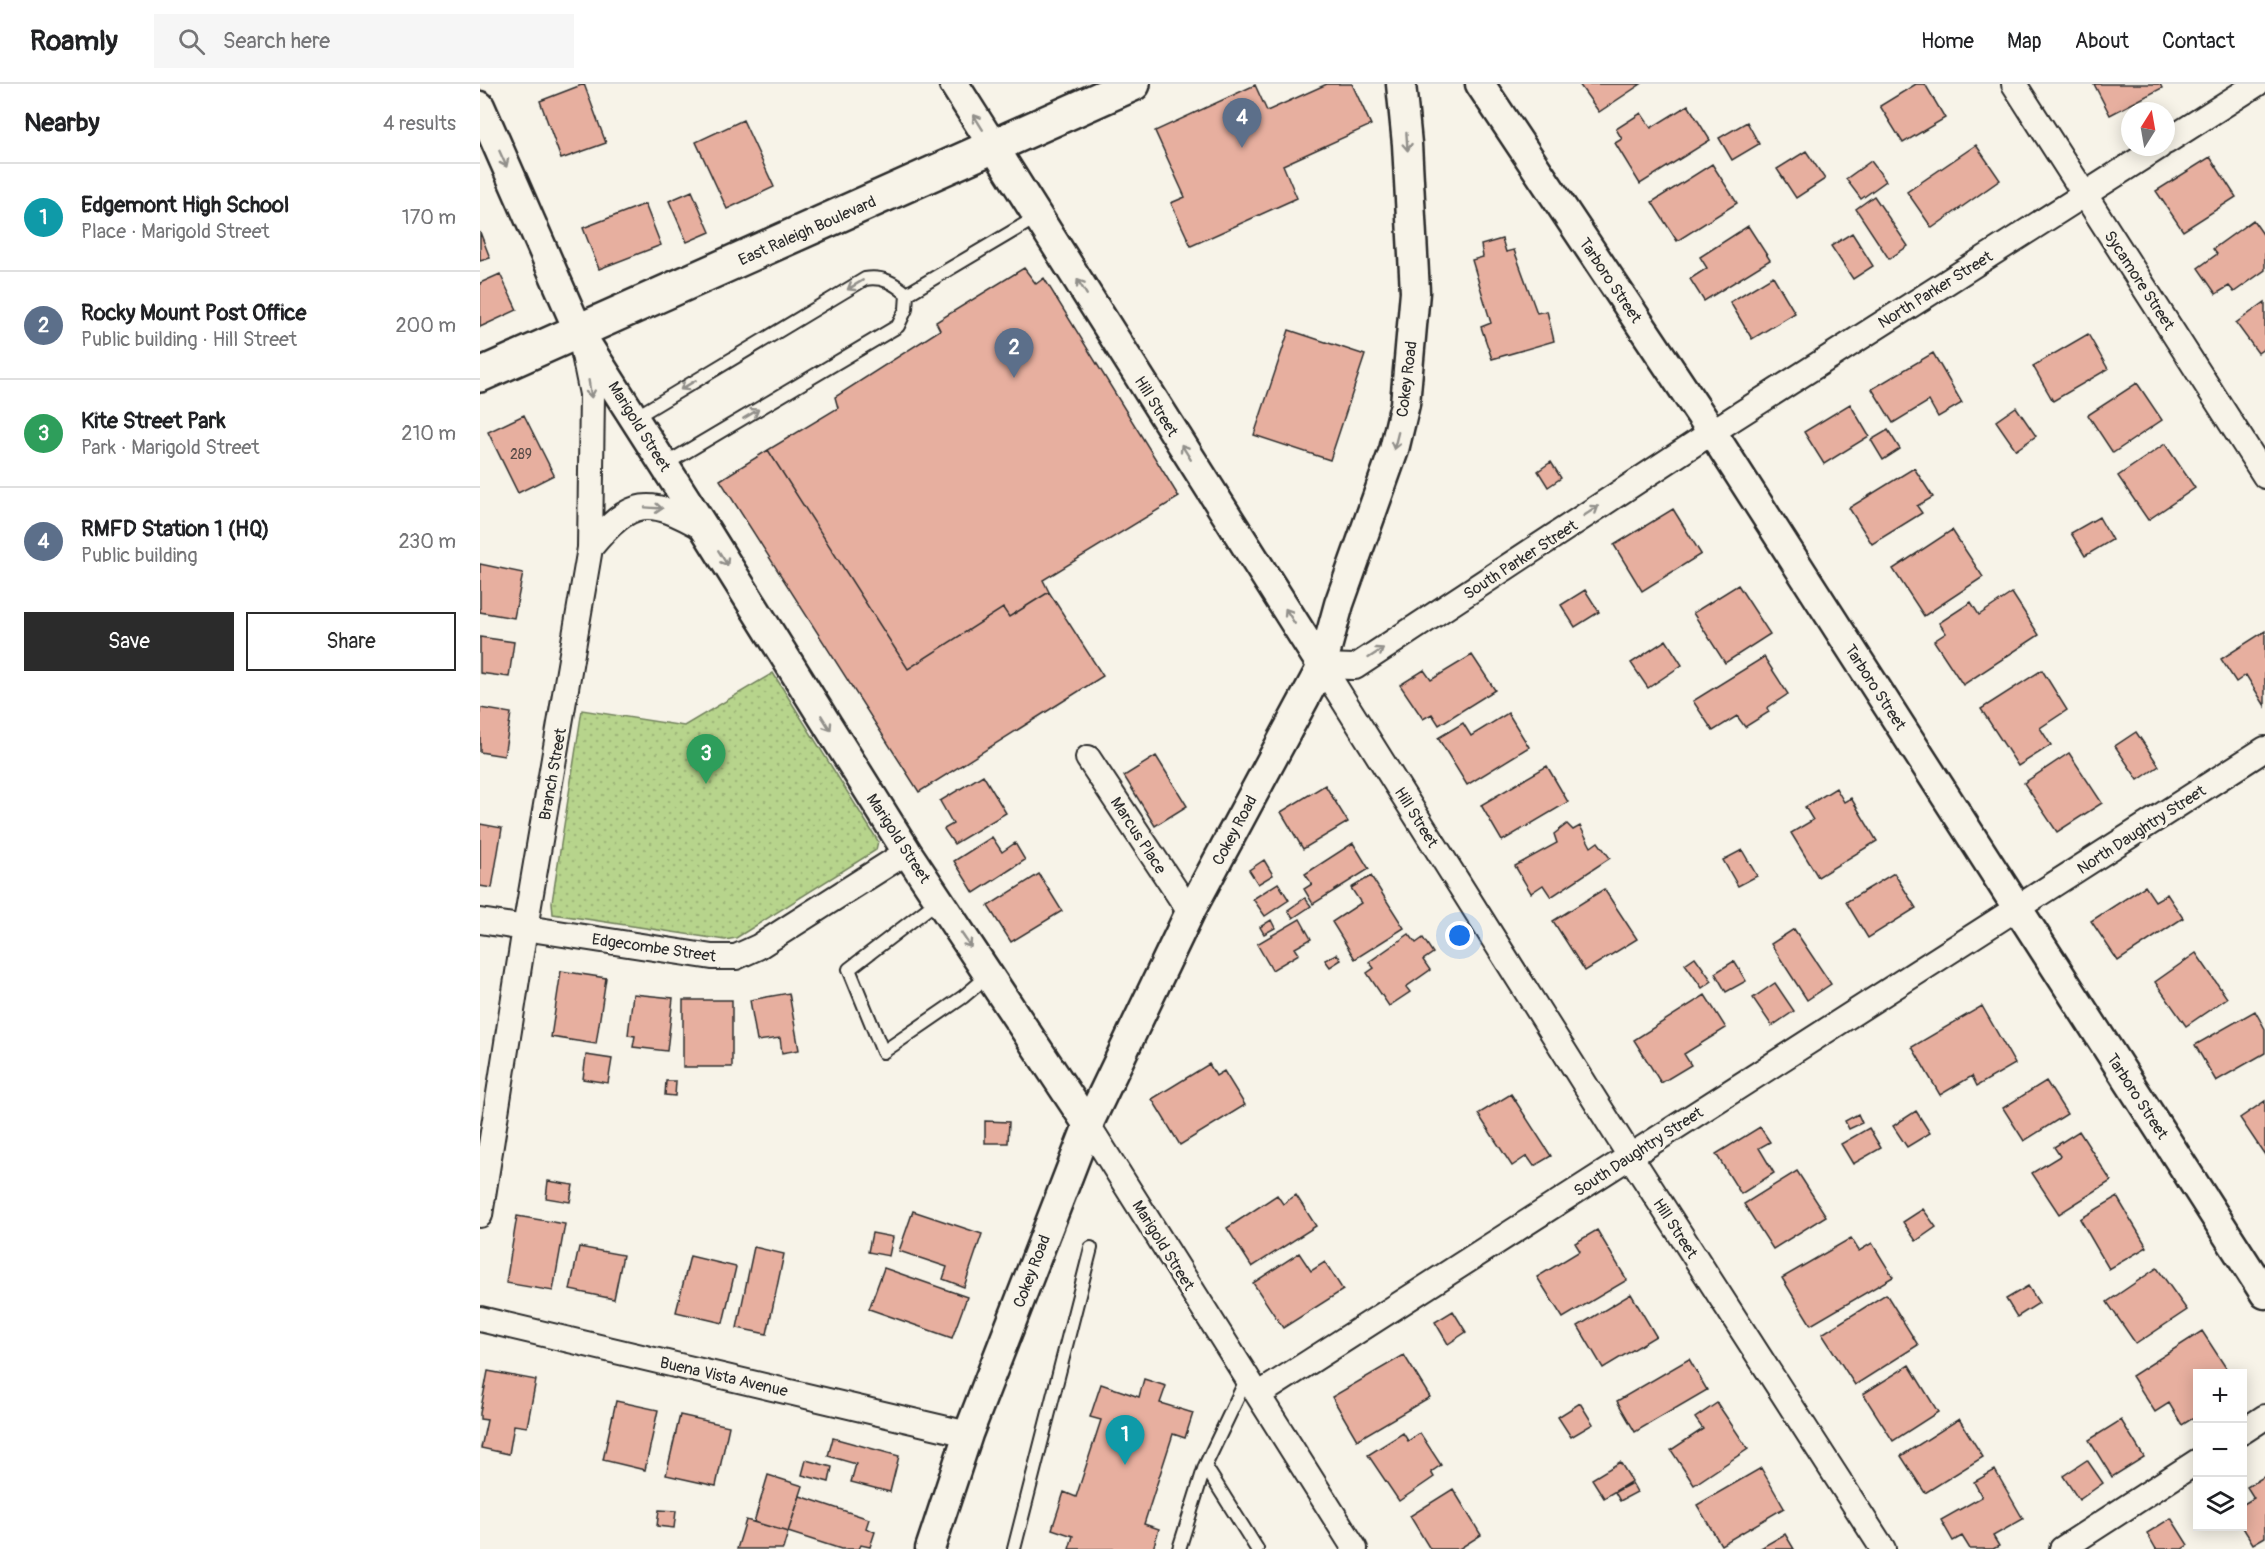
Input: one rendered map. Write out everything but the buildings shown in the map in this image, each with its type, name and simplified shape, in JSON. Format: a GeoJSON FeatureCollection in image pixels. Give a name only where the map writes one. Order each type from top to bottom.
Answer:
{"type":"FeatureCollection","features":[{"type":"Feature","properties":{"kind":"main road","name":"East Raleigh Boulevard"},"geometry":{"type":"LineString","coordinates":[[480,375],[1133,84]]}},
{"type":"Feature","properties":{"kind":"street","name":"Hill Street"},"geometry":{"type":"LineString","coordinates":[[954,84],[1630,1156],[1883,1549]]}},
{"type":"Feature","properties":{"kind":"street","name":"Cokey Road"},"geometry":{"type":"LineString","coordinates":[[930,1549],[968,1434],[1088,1125],[1190,912],[1322,666],[1339,604],[1394,450],[1405,404],[1415,292],[1407,144],[1401,84]]}},
{"type":"Feature","properties":{"kind":"street","name":"Tarboro Street"},"geometry":{"type":"LineString","coordinates":[[1480,84],[1712,432],[2265,1294]]}},
{"type":"Feature","properties":{"kind":"street","name":"Sycamore Street"},"geometry":{"type":"LineString","coordinates":[[2014,84],[2265,476]]}},
{"type":"Feature","properties":{"kind":"street"},"geometry":{"type":"LineString","coordinates":[[2175,136],[2257,84]]}},
{"type":"Feature","properties":{"kind":"street","name":"Marigold Street"},"geometry":{"type":"LineString","coordinates":[[480,106],[579,332],[907,852],[1088,1125],[1355,1549]]}},
{"type":"Feature","properties":{"kind":"street","name":"North Parker Street"},"geometry":{"type":"LineString","coordinates":[[1712,432],[2144,156]]}},
{"type":"Feature","properties":{"kind":"street","name":"Branch Street"},"geometry":{"type":"LineString","coordinates":[[480,1215],[525,928],[590,548],[592,394],[579,332]]}},
{"type":"Feature","properties":{"kind":"street","name":"South Parker Street"},"geometry":{"type":"LineString","coordinates":[[1322,666],[1355,667],[1712,432]]}},
{"type":"Feature","properties":{"kind":"street"},"geometry":{"type":"LineString","coordinates":[[590,548],[611,525],[636,507],[668,509],[705,529]]}},
{"type":"Feature","properties":{"kind":"street","name":"North Daughtry Street"},"geometry":{"type":"LineString","coordinates":[[2018,908],[2265,749]]}},
{"type":"Feature","properties":{"kind":"street","name":"Marcus Place"},"geometry":{"type":"LineString","coordinates":[[1088,758],[1190,912]]}},
{"type":"Feature","properties":{"kind":"street","name":"Edgecombe Street"},"geometry":{"type":"LineString","coordinates":[[480,921],[712,957],[736,957],[759,947],[907,852]]}},
{"type":"Feature","properties":{"kind":"street","name":"South Daughtry Street"},"geometry":{"type":"LineString","coordinates":[[1252,1386],[1630,1156],[2018,908]]}},
{"type":"Feature","properties":{"kind":"street","name":"Buena Vista Avenue"},"geometry":{"type":"LineString","coordinates":[[480,1319],[968,1434]]}},
{"type":"Feature","properties":{"kind":"street"},"geometry":{"type":"LineString","coordinates":[[2247,1429],[2265,1418]]}},
{"type":"Feature","properties":{"kind":"street"},"geometry":{"type":"LineString","coordinates":[[2062,1549],[2193,1464]]}},
{"type":"Feature","properties":{"kind":"lane"},"geometry":{"type":"LineString","coordinates":[[907,294],[1038,217]]}},
{"type":"Feature","properties":{"kind":"lane"},"geometry":{"type":"LineString","coordinates":[[633,418],[865,279],[876,277],[888,280],[907,294]]}},
{"type":"Feature","properties":{"kind":"lane"},"geometry":{"type":"LineString","coordinates":[[664,465],[898,326],[906,309],[907,294]]}},
{"type":"Feature","properties":{"kind":"lane"},"geometry":{"type":"LineString","coordinates":[[939,900],[849,969],[883,1052],[963,997],[988,975]]}},
{"type":"Feature","properties":{"kind":"lane"},"geometry":{"type":"LineString","coordinates":[[1014,1549],[1091,1248]]}},
{"type":"Feature","properties":{"kind":"lane"},"geometry":{"type":"LineString","coordinates":[[1179,1549],[1205,1466],[1252,1386]]}},
{"type":"Feature","properties":{"kind":"lane"},"geometry":{"type":"LineString","coordinates":[[1205,1466],[1257,1549]]}},
{"type":"Feature","properties":{"kind":"green space"},"geometry":{"type":"Polygon","coordinates":[[[773,673],[878,841],[876,850],[736,938],[725,940],[553,914],[552,902],[582,710],[684,726],[773,673]]]}},
{"type":"Feature","properties":{"kind":"place","name":"RMFD Station 1 (HQ)"},"geometry":{"type":"Point","coordinates":[1242,148]}},
{"type":"Feature","properties":{"kind":"place","name":"Rocky Mount Post Office"},"geometry":{"type":"Point","coordinates":[1014,378]}},
{"type":"Feature","properties":{"kind":"place","name":"Kite Street Park"},"geometry":{"type":"Point","coordinates":[706,784]}},
{"type":"Feature","properties":{"kind":"place","name":"Edgemont High School"},"geometry":{"type":"Point","coordinates":[1125,1465]}}]}
